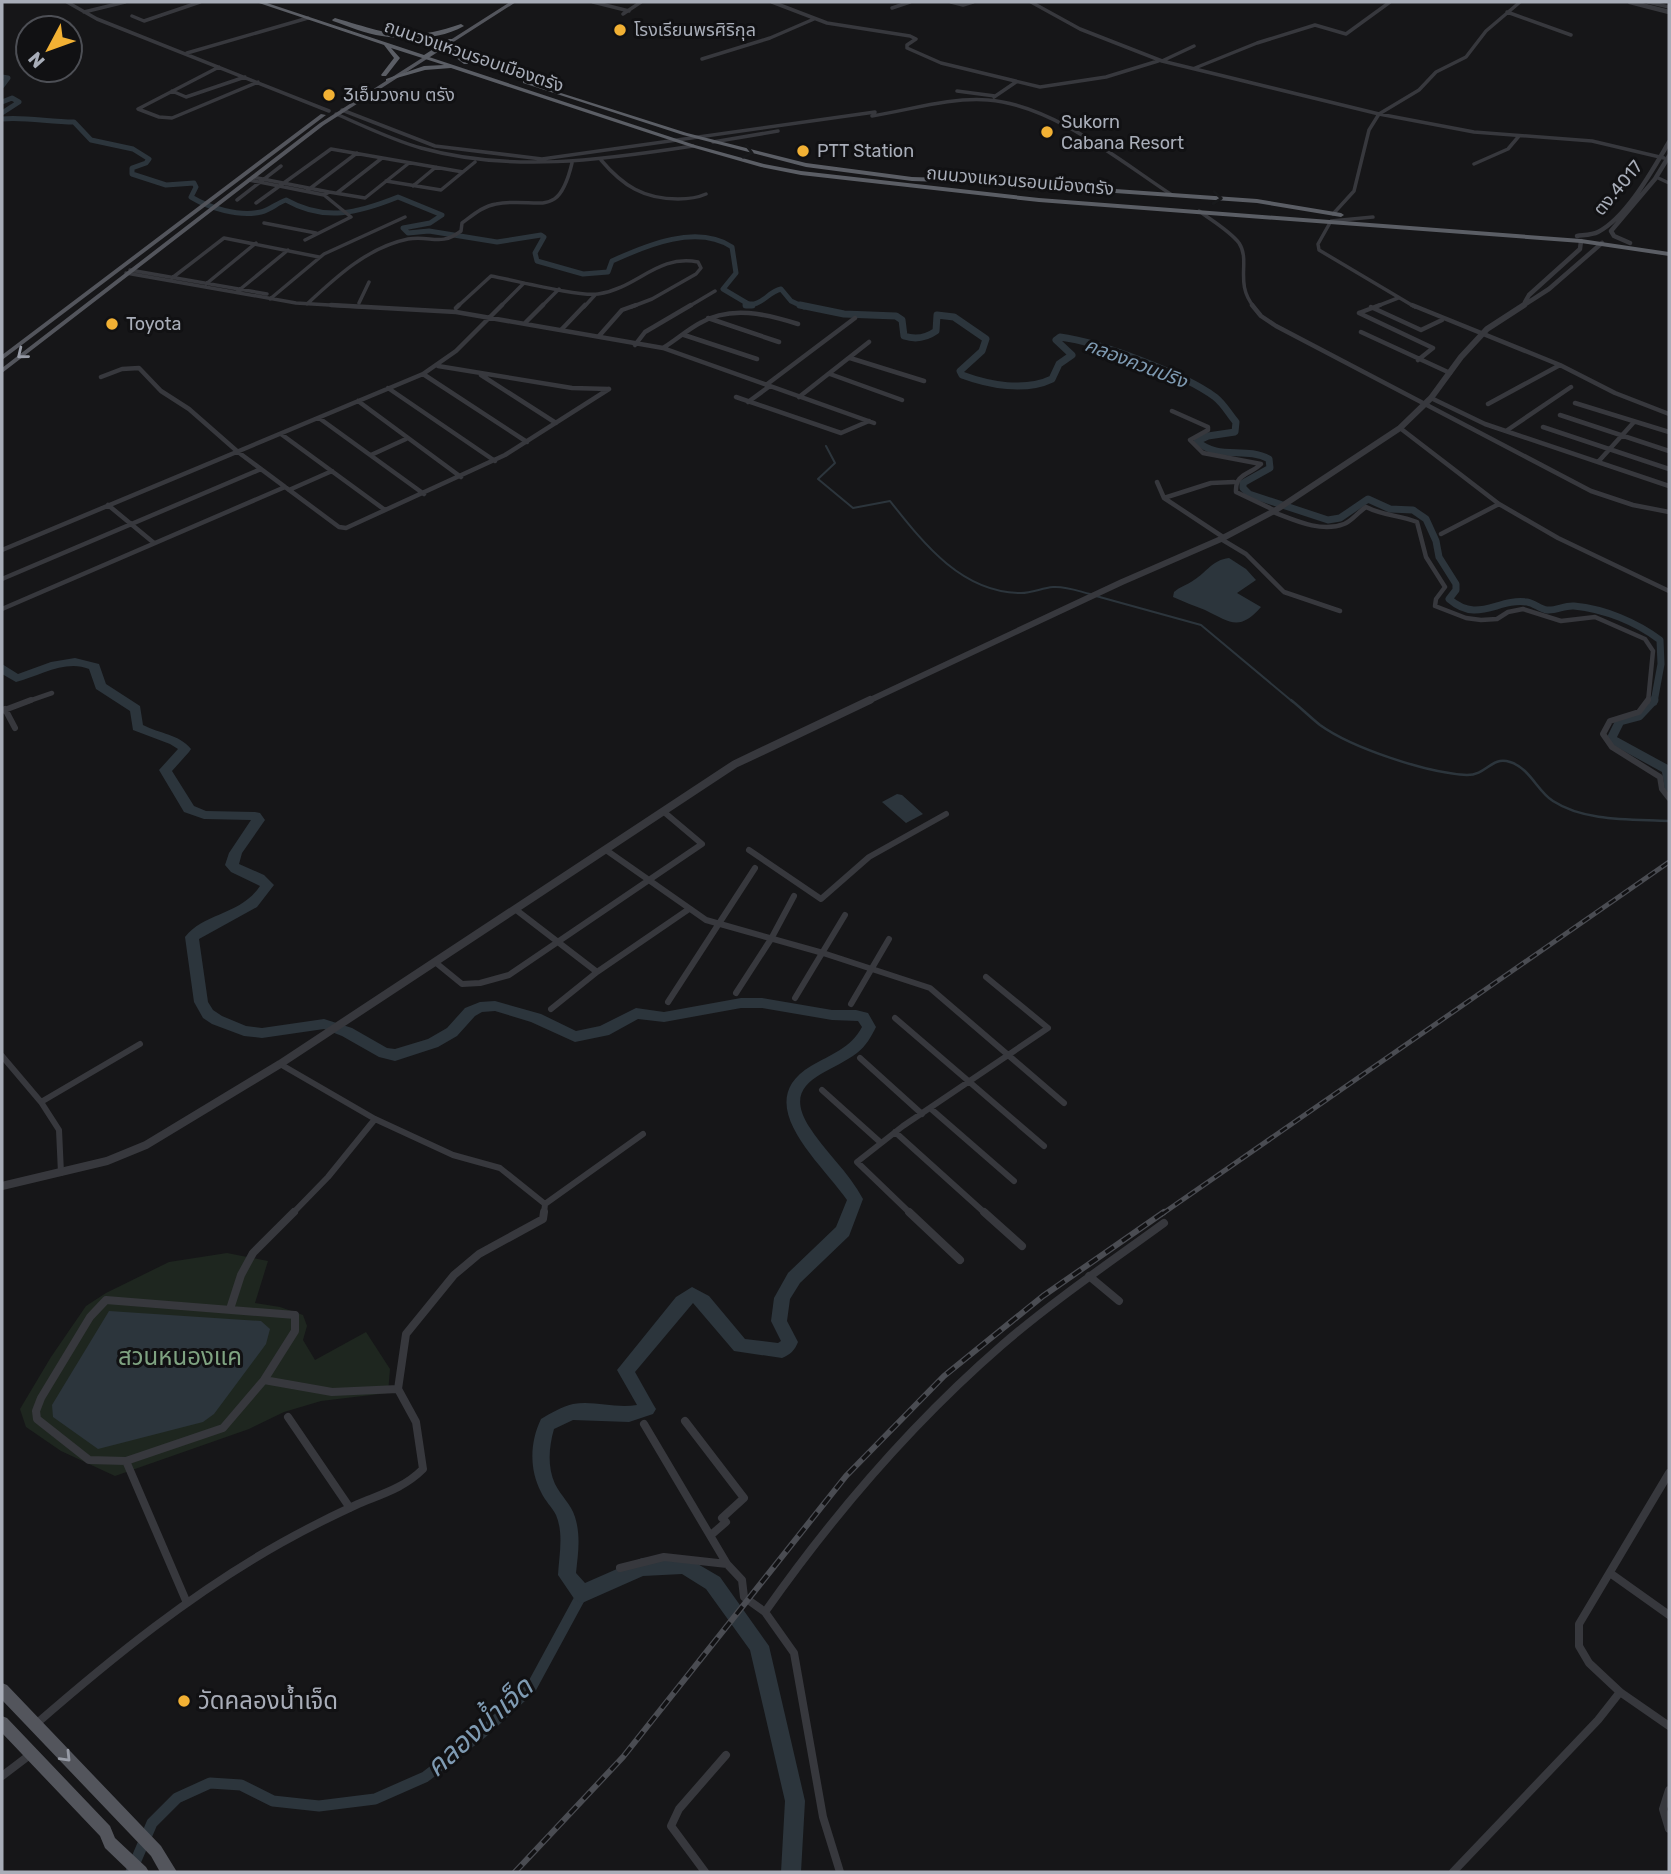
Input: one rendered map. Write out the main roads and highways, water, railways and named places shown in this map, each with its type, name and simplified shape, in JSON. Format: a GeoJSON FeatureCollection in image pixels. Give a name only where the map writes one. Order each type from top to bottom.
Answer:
{"type":"FeatureCollection","features":[{"type":"Feature","properties":{"kind":"highway","name":"ถนนวงแหวนรอบเมืองตรัง"},"geometry":{"type":"LineString","coordinates":[[259,2],[369,34],[418,53],[425,52]]}},
{"type":"Feature","properties":{"kind":"highway","name":"ถนนวงแหวนรอบเมืองตรัง"},"geometry":{"type":"LineString","coordinates":[[268,5],[425,52],[484,76],[693,146],[762,166],[839,179],[1039,200],[1332,217],[1579,238],[1669,253]]}},
{"type":"Feature","properties":{"kind":"highway"},"geometry":{"type":"LineString","coordinates":[[369,34],[420,37],[461,26]]}},
{"type":"Feature","properties":{"kind":"highway"},"geometry":{"type":"LineString","coordinates":[[369,34],[396,54],[397,61],[386,77]]}},
{"type":"Feature","properties":{"kind":"highway"},"geometry":{"type":"LineString","coordinates":[[451,40],[453,53],[466,63]]}},
{"type":"Feature","properties":{"kind":"highway","name":"ถนนวงแหวนรอบเมืองตรัง"},"geometry":{"type":"LineString","coordinates":[[433,51],[712,142],[794,163],[854,173],[1257,201],[1332,217],[1373,217],[1630,243],[1669,253]]}},
{"type":"Feature","properties":{"kind":"highway"},"geometry":{"type":"LineString","coordinates":[[386,77],[434,67],[484,76]]}},
{"type":"Feature","properties":{"kind":"main road"},"geometry":{"type":"LineString","coordinates":[[2,358],[213,197],[500,2]]}},
{"type":"Feature","properties":{"kind":"main road"},"geometry":{"type":"LineString","coordinates":[[425,52],[433,51],[513,2]]}},
{"type":"Feature","properties":{"kind":"main road"},"geometry":{"type":"LineString","coordinates":[[2,371],[336,111],[418,53]]}},
{"type":"Feature","properties":{"kind":"main road"},"geometry":{"type":"LineString","coordinates":[[2,1690],[156,1851],[169,1872]]}},
{"type":"Feature","properties":{"kind":"main road"},"geometry":{"type":"LineString","coordinates":[[2,1723],[105,1831],[110,1843],[141,1872]]}},
{"type":"Feature","properties":{"kind":"waterway"},"geometry":{"type":"LineString","coordinates":[[2,77],[8,78],[2,86]]}},
{"type":"Feature","properties":{"kind":"waterway"},"geometry":{"type":"LineString","coordinates":[[2,102],[12,98],[19,102],[2,113]]}},
{"type":"Feature","properties":{"kind":"waterway","name":"คลองควนปริง"},"geometry":{"type":"LineString","coordinates":[[2,119],[74,122],[91,140],[133,149],[149,159],[146,163],[132,168],[132,174],[166,185],[194,183],[196,187],[191,197],[206,205],[252,213],[267,210],[286,200],[314,211],[342,213],[398,197],[442,215],[430,223],[403,228],[408,233],[429,231],[497,242],[541,235],[544,237],[535,253],[537,261],[583,274],[608,272],[612,261],[656,243],[688,237],[718,240],[732,247],[736,273],[723,289],[750,305]]}},
{"type":"Feature","properties":{"kind":"waterway","name":"คลองควนปริง"},"geometry":{"type":"LineString","coordinates":[[750,305],[781,289],[791,301],[804,307]]}},
{"type":"Feature","properties":{"kind":"waterway","name":"คลองควนปริง"},"geometry":{"type":"LineString","coordinates":[[800,305],[844,314],[896,316],[902,320],[904,336],[913,338],[925,337],[936,331],[937,315],[954,317],[986,339],[982,351],[960,371],[962,375],[995,384],[1019,386],[1052,379],[1059,364],[1072,355],[1056,340],[1060,337],[1096,345],[1163,369],[1215,397],[1236,422],[1235,432],[1208,436],[1197,441],[1214,450],[1260,455],[1269,459],[1270,468],[1243,483],[1243,488],[1249,494],[1328,520],[1340,518],[1368,499],[1390,509],[1413,510],[1426,519],[1436,541],[1439,557],[1456,584],[1456,590],[1449,599],[1459,606],[1479,610],[1516,602],[1530,603],[1547,610],[1571,606],[1586,608],[1620,617],[1660,640],[1661,664],[1654,702]]}},
{"type":"Feature","properties":{"kind":"waterway"},"geometry":{"type":"LineString","coordinates":[[826,446],[835,463],[818,479],[853,508],[890,501],[931,549],[946,563],[980,585],[1021,593],[1058,587],[1090,594]]}},
{"type":"Feature","properties":{"kind":"waterway"},"geometry":{"type":"LineString","coordinates":[[1096,596],[1201,625],[1293,702]]}},
{"type":"Feature","properties":{"kind":"waterway"},"geometry":{"type":"LineString","coordinates":[[2,668],[16,678],[65,662],[75,661],[95,667],[100,686],[136,709],[137,727],[175,741],[185,749],[165,770],[189,809],[204,815],[255,816],[258,820],[236,853],[232,865],[267,885],[260,896],[243,911],[192,937],[201,1002],[208,1014],[244,1031],[262,1033],[324,1024],[347,1032],[384,1053],[395,1055],[433,1043],[452,1032],[470,1012],[480,1007],[495,1006],[536,1018],[575,1037],[604,1031],[636,1013],[664,1017],[741,1003],[762,1003],[832,1015],[863,1017],[869,1027],[863,1039],[841,1057],[804,1078],[796,1087],[792,1098],[798,1122],[855,1199],[843,1231],[794,1278],[782,1298],[779,1321],[790,1342],[782,1351],[740,1346],[703,1301],[692,1294],[682,1302],[626,1370],[647,1409],[629,1414],[582,1411],[566,1414],[547,1424],[541,1448],[545,1480],[562,1509],[568,1526],[570,1544],[567,1575],[582,1594],[642,1567],[684,1565],[713,1583],[759,1646],[795,1801],[791,1872]]}},
{"type":"Feature","properties":{"kind":"waterway"},"geometry":{"type":"LineString","coordinates":[[1291,700],[1334,734],[1390,758],[1432,770],[1467,775],[1479,772],[1493,763],[1510,762],[1523,769],[1547,797],[1566,808],[1594,816],[1669,821]]}},
{"type":"Feature","properties":{"kind":"waterway","name":"คลองควนปริง"},"geometry":{"type":"LineString","coordinates":[[1654,700],[1639,716],[1620,721],[1611,739],[1666,769],[1669,787]]}},
{"type":"Feature","properties":{"kind":"waterway","name":"คลองน้ำเจ็ด"},"geometry":{"type":"LineString","coordinates":[[131,1872],[152,1823],[177,1798],[210,1783],[241,1785],[273,1801],[319,1806],[375,1799],[425,1777],[482,1733],[531,1688],[582,1594]]}},
{"type":"Feature","properties":{"kind":"railway"},"geometry":{"type":"LineString","coordinates":[[1162,1214],[1669,862]]}},
{"type":"Feature","properties":{"kind":"railway"},"geometry":{"type":"LineString","coordinates":[[515,1872],[623,1757],[846,1476],[944,1376],[1043,1296],[1164,1212]]}},
{"type":"Feature","properties":{"kind":"place","name":"โรงเรียนพรศิริกุล"},"geometry":{"type":"Point","coordinates":[620,30]}},
{"type":"Feature","properties":{"kind":"place","name":"3เอ็มวงกบ ตรัง"},"geometry":{"type":"Point","coordinates":[329,95]}},
{"type":"Feature","properties":{"kind":"place","name":"Sukorn Cabana Resort"},"geometry":{"type":"Point","coordinates":[1047,132]}},
{"type":"Feature","properties":{"kind":"place","name":"PTT Station"},"geometry":{"type":"Point","coordinates":[803,151]}},
{"type":"Feature","properties":{"kind":"place","name":"Toyota"},"geometry":{"type":"Point","coordinates":[112,324]}},
{"type":"Feature","properties":{"kind":"place","name":"วัดคลองน้ำเจ็ด"},"geometry":{"type":"Point","coordinates":[184,1701]}},
{"type":"Feature","properties":{"kind":"park label","name":"สวนหนองแค"},"geometry":{"type":"Point","coordinates":[180,1357]}}]}
